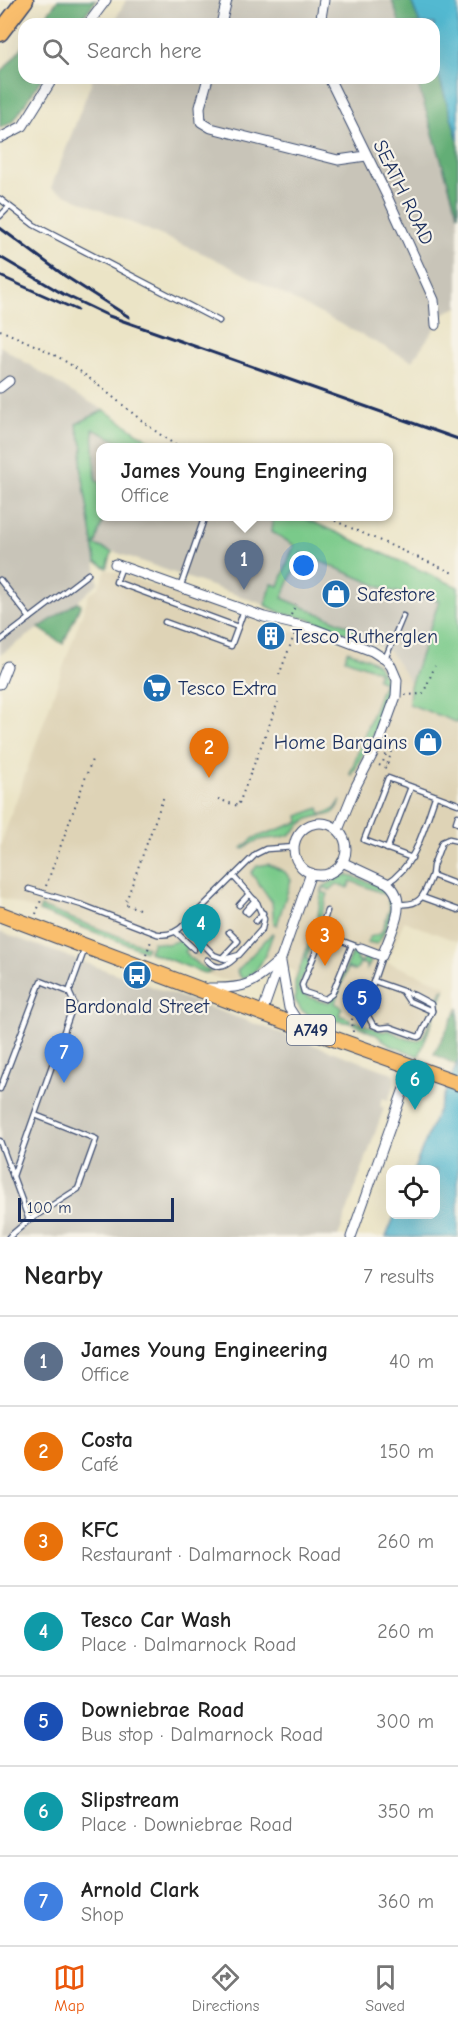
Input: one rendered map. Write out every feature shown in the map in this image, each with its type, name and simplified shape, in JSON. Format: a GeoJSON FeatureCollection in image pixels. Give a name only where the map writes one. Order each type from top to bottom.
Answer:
{"type":"FeatureCollection","features":[{"type":"Feature","properties":{"kind":"highway"},"geometry":{"type":"LineString","coordinates":[[0,33],[25,0]]}},
{"type":"Feature","properties":{"kind":"main road","name":"A749"},"geometry":{"type":"LineString","coordinates":[[0,916],[32,925],[262,1013],[458,1083]]}},
{"type":"Feature","properties":{"kind":"street"},"geometry":{"type":"LineString","coordinates":[[92,18],[106,0]]}},
{"type":"Feature","properties":{"kind":"street"},"geometry":{"type":"LineString","coordinates":[[222,18],[227,0]]}},
{"type":"Feature","properties":{"kind":"street"},"geometry":{"type":"LineString","coordinates":[[321,18],[324,0]]}},
{"type":"Feature","properties":{"kind":"street"},"geometry":{"type":"LineString","coordinates":[[0,138],[4,138],[23,126],[49,84]]}},
{"type":"Feature","properties":{"kind":"street"},"geometry":{"type":"LineString","coordinates":[[206,84],[200,107],[201,122],[211,128],[338,160],[366,156]]}},
{"type":"Feature","properties":{"kind":"street","name":"SEATH ROAD"},"geometry":{"type":"LineString","coordinates":[[332,84],[386,194],[434,300],[436,325]]}},
{"type":"Feature","properties":{"kind":"street"},"geometry":{"type":"LineString","coordinates":[[0,388],[9,381]]}},
{"type":"Feature","properties":{"kind":"street"},"geometry":{"type":"LineString","coordinates":[[118,565],[272,620],[314,629],[372,651],[385,659],[395,673],[396,696],[380,740],[356,786],[338,830]]}},
{"type":"Feature","properties":{"kind":"street"},"geometry":{"type":"LineString","coordinates":[[0,684],[7,666]]}},
{"type":"Feature","properties":{"kind":"street"},"geometry":{"type":"LineString","coordinates":[[325,824],[338,830],[346,845],[342,862],[329,873],[311,873],[299,863],[295,847],[300,834],[311,825],[325,824]]}},
{"type":"Feature","properties":{"kind":"street"},"geometry":{"type":"LineString","coordinates":[[342,862],[387,883],[396,892],[400,904],[382,956],[357,946]]}},
{"type":"Feature","properties":{"kind":"street"},"geometry":{"type":"LineString","coordinates":[[262,1013],[311,873]]}},
{"type":"Feature","properties":{"kind":"street"},"geometry":{"type":"LineString","coordinates":[[197,988],[234,988],[249,985],[281,960]]}},
{"type":"Feature","properties":{"kind":"street"},"geometry":{"type":"LineString","coordinates":[[281,960],[289,1008],[302,1027]]}},
{"type":"Feature","properties":{"kind":"street"},"geometry":{"type":"LineString","coordinates":[[351,1237],[418,1069]]}},
{"type":"Feature","properties":{"kind":"lane"},"geometry":{"type":"LineString","coordinates":[[0,199],[34,225],[219,321]]}},
{"type":"Feature","properties":{"kind":"lane"},"geometry":{"type":"LineString","coordinates":[[0,216],[9,207]]}},
{"type":"Feature","properties":{"kind":"lane"},"geometry":{"type":"LineString","coordinates":[[180,588],[203,521]]}},
{"type":"Feature","properties":{"kind":"lane"},"geometry":{"type":"LineString","coordinates":[[118,565],[116,582],[238,627]]}},
{"type":"Feature","properties":{"kind":"lane"},"geometry":{"type":"LineString","coordinates":[[0,641],[88,574]]}},
{"type":"Feature","properties":{"kind":"lane"},"geometry":{"type":"LineString","coordinates":[[0,580],[30,618]]}},
{"type":"Feature","properties":{"kind":"lane"},"geometry":{"type":"LineString","coordinates":[[165,622],[231,646],[244,610]]}},
{"type":"Feature","properties":{"kind":"lane"},"geometry":{"type":"LineString","coordinates":[[385,659],[404,616]]}},
{"type":"Feature","properties":{"kind":"lane"},"geometry":{"type":"LineString","coordinates":[[412,858],[364,840],[388,778],[458,804]]}},
{"type":"Feature","properties":{"kind":"lane"},"geometry":{"type":"LineString","coordinates":[[387,849],[411,787]]}},
{"type":"Feature","properties":{"kind":"lane"},"geometry":{"type":"LineString","coordinates":[[387,883],[404,871],[412,858],[435,797]]}},
{"type":"Feature","properties":{"kind":"lane"},"geometry":{"type":"LineString","coordinates":[[458,816],[456,822],[458,823]]}},
{"type":"Feature","properties":{"kind":"lane"},"geometry":{"type":"LineString","coordinates":[[400,904],[412,904],[422,897],[432,875],[442,842],[449,839],[458,841]]}},
{"type":"Feature","properties":{"kind":"lane"},"geometry":{"type":"LineString","coordinates":[[29,889],[164,934],[176,932],[184,926],[256,854],[263,850],[295,847]]}},
{"type":"Feature","properties":{"kind":"lane"},"geometry":{"type":"LineString","coordinates":[[432,875],[458,885]]}},
{"type":"Feature","properties":{"kind":"lane"},"geometry":{"type":"LineString","coordinates":[[207,960],[212,965],[225,967],[262,929],[262,913],[253,898],[233,876]]}},
{"type":"Feature","properties":{"kind":"lane"},"geometry":{"type":"LineString","coordinates":[[422,897],[458,910]]}},
{"type":"Feature","properties":{"kind":"lane"},"geometry":{"type":"LineString","coordinates":[[253,898],[243,909],[253,898]]}},
{"type":"Feature","properties":{"kind":"lane"},"geometry":{"type":"LineString","coordinates":[[323,934],[357,946],[333,994],[325,999],[304,992],[302,986],[323,934],[321,929],[327,911]]}},
{"type":"Feature","properties":{"kind":"lane"},"geometry":{"type":"LineString","coordinates":[[256,921],[262,913]]}},
{"type":"Feature","properties":{"kind":"lane"},"geometry":{"type":"LineString","coordinates":[[184,926],[210,953],[222,958],[239,955]]}},
{"type":"Feature","properties":{"kind":"lane"},"geometry":{"type":"LineString","coordinates":[[176,932],[194,949]]}},
{"type":"Feature","properties":{"kind":"lane"},"geometry":{"type":"LineString","coordinates":[[222,958],[240,939],[229,932]]}},
{"type":"Feature","properties":{"kind":"lane"},"geometry":{"type":"LineString","coordinates":[[69,992],[86,945]]}},
{"type":"Feature","properties":{"kind":"lane"},"geometry":{"type":"LineString","coordinates":[[374,981],[403,992],[409,1001],[432,1011],[422,1035],[418,1037],[390,1027],[380,1028],[373,1025],[364,1009],[382,956]]}},
{"type":"Feature","properties":{"kind":"lane"},"geometry":{"type":"LineString","coordinates":[[0,1089],[41,981],[69,992],[74,1003],[13,1176]]}},
{"type":"Feature","properties":{"kind":"lane"},"geometry":{"type":"LineString","coordinates":[[9,1237],[29,1220],[78,1189],[96,1139],[35,1115]]}},
{"type":"Feature","properties":{"kind":"lane"},"geometry":{"type":"LineString","coordinates":[[0,1141],[29,1220]]}},
{"type":"Feature","properties":{"kind":"path"},"geometry":{"type":"LineString","coordinates":[[0,330],[57,356],[141,421],[174,443]]}},
{"type":"Feature","properties":{"kind":"path"},"geometry":{"type":"LineString","coordinates":[[335,521],[453,573]]}},
{"type":"Feature","properties":{"kind":"path"},"geometry":{"type":"LineString","coordinates":[[291,616],[296,604]]}},
{"type":"Feature","properties":{"kind":"path"},"geometry":{"type":"LineString","coordinates":[[279,675],[295,632]]}},
{"type":"Feature","properties":{"kind":"path"},"geometry":{"type":"LineString","coordinates":[[396,696],[423,694],[435,666]]}},
{"type":"Feature","properties":{"kind":"path"},"geometry":{"type":"LineString","coordinates":[[218,799],[238,806],[278,702]]}},
{"type":"Feature","properties":{"kind":"path"},"geometry":{"type":"LineString","coordinates":[[377,765],[386,768],[392,751],[388,749],[383,762],[380,761]]}},
{"type":"Feature","properties":{"kind":"path"},"geometry":{"type":"LineString","coordinates":[[32,925],[93,757]]}},
{"type":"Feature","properties":{"kind":"path"},"geometry":{"type":"LineString","coordinates":[[139,909],[125,904],[164,796]]}},
{"type":"Feature","properties":{"kind":"path"},"geometry":{"type":"LineString","coordinates":[[141,967],[154,932]]}},
{"type":"Feature","properties":{"kind":"path"},"geometry":{"type":"LineString","coordinates":[[354,1045],[352,1020],[356,1008]]}},
{"type":"Feature","properties":{"kind":"shaded area"},"geometry":{"type":"Polygon","coordinates":[[[126,0],[392,0],[398,18],[116,18],[126,0]]]}},
{"type":"Feature","properties":{"kind":"shaded area"},"geometry":{"type":"Polygon","coordinates":[[[91,84],[418,84],[458,215],[458,307],[446,312],[412,361],[211,257],[51,188],[91,84]]]}},
{"type":"Feature","properties":{"kind":"shaded area"},"geometry":{"type":"Polygon","coordinates":[[[0,346],[68,390],[104,410],[76,424],[83,448],[81,466],[98,583],[77,602],[0,655],[0,346]]]}},
{"type":"Feature","properties":{"kind":"shaded area"},"geometry":{"type":"Polygon","coordinates":[[[92,429],[122,443],[96,443],[96,481],[92,429]]]}},
{"type":"Feature","properties":{"kind":"shaded area"},"geometry":{"type":"Polygon","coordinates":[[[102,521],[273,521],[273,532],[294,544],[279,587],[272,585],[265,605],[95,545],[102,521]]]}},
{"type":"Feature","properties":{"kind":"shaded area"},"geometry":{"type":"Polygon","coordinates":[[[300,553],[390,591],[440,601],[410,682],[390,652],[352,635],[356,629],[282,598],[300,553]]]}},
{"type":"Feature","properties":{"kind":"shaded area"},"geometry":{"type":"Polygon","coordinates":[[[106,569],[279,629],[390,652],[411,681],[438,607],[458,618],[458,942],[404,921],[387,962],[447,986],[419,1056],[392,1046],[375,1034],[351,1023],[318,1019],[304,1013],[295,1000],[294,971],[265,957],[259,967],[247,977],[233,981],[220,979],[0,897],[0,846],[89,594],[99,587],[106,569]]]}},
{"type":"Feature","properties":{"kind":"shaded area"},"geometry":{"type":"Polygon","coordinates":[[[0,932],[392,1073],[394,1085],[388,1100],[383,1098],[380,1106],[384,1108],[338,1237],[0,1237],[0,932]]]}},
{"type":"Feature","properties":{"kind":"green space"},"geometry":{"type":"Polygon","coordinates":[[[58,0],[96,0],[82,18],[44,18],[58,0]]]}},
{"type":"Feature","properties":{"kind":"green space"},"geometry":{"type":"Polygon","coordinates":[[[392,0],[411,0],[418,18],[398,18],[392,0]]]}},
{"type":"Feature","properties":{"kind":"green space"},"geometry":{"type":"Polygon","coordinates":[[[18,52],[18,84],[38,84],[13,122],[0,128],[0,74],[18,52]]]}},
{"type":"Feature","properties":{"kind":"green space"},"geometry":{"type":"Polygon","coordinates":[[[440,80],[458,139],[458,215],[418,84],[440,84],[440,80]]]}},
{"type":"Feature","properties":{"kind":"green space"},"geometry":{"type":"Polygon","coordinates":[[[104,410],[153,443],[122,443],[93,429],[96,521],[103,521],[95,545],[112,552],[107,568],[96,562],[81,466],[83,448],[76,424],[104,410]]]}},
{"type":"Feature","properties":{"kind":"green space"},"geometry":{"type":"Polygon","coordinates":[[[273,521],[311,521],[458,587],[458,723],[409,704],[410,686],[439,601],[390,591],[301,553],[282,598],[356,629],[352,635],[308,619],[281,613],[265,605],[272,584],[279,586],[294,545],[272,532],[273,521]]]}},
{"type":"Feature","properties":{"kind":"green space"},"geometry":{"type":"Polygon","coordinates":[[[77,602],[81,604],[63,644],[39,628],[77,602]]]}},
{"type":"Feature","properties":{"kind":"green space"},"geometry":{"type":"Polygon","coordinates":[[[347,651],[374,662],[383,673],[386,687],[385,702],[380,718],[352,775],[350,774],[384,682],[377,679],[379,671],[345,659],[347,651]]]}},
{"type":"Feature","properties":{"kind":"green space"},"geometry":{"type":"Polygon","coordinates":[[[341,800],[335,811],[307,820],[289,835],[255,841],[244,849],[242,848],[254,838],[299,822],[298,816],[319,808],[321,815],[335,809],[341,800]]]}},
{"type":"Feature","properties":{"kind":"green space"},"geometry":{"type":"Polygon","coordinates":[[[268,864],[285,872],[291,880],[277,925],[274,924],[272,902],[251,873],[257,866],[268,864]]]}},
{"type":"Feature","properties":{"kind":"green space"},"geometry":{"type":"Polygon","coordinates":[[[349,875],[384,888],[393,898],[388,922],[377,944],[367,942],[370,937],[381,933],[390,908],[388,903],[390,896],[351,881],[348,888],[337,884],[330,890],[324,887],[322,892],[328,894],[319,922],[317,921],[322,889],[324,886],[349,875]]]}},
{"type":"Feature","properties":{"kind":"green space"},"geometry":{"type":"Polygon","coordinates":[[[41,907],[147,947],[145,951],[39,911],[41,907]]]}},
{"type":"Feature","properties":{"kind":"green space"},"geometry":{"type":"Polygon","coordinates":[[[316,923],[319,924],[306,959],[311,961],[299,984],[301,993],[329,1002],[333,998],[352,954],[358,953],[356,960],[362,962],[366,955],[371,962],[367,969],[367,965],[360,963],[356,971],[348,968],[335,1003],[342,1007],[339,1015],[350,1019],[351,1023],[312,1017],[301,1010],[295,1000],[295,982],[316,923]]]}},
{"type":"Feature","properties":{"kind":"green space"},"geometry":{"type":"Polygon","coordinates":[[[272,933],[259,966],[249,976],[242,979],[237,971],[272,933]]]}},
{"type":"Feature","properties":{"kind":"green space"},"geometry":{"type":"Polygon","coordinates":[[[181,940],[190,947],[185,951],[190,958],[211,972],[204,973],[149,952],[153,942],[167,944],[181,940]]]}},
{"type":"Feature","properties":{"kind":"green space"},"geometry":{"type":"Polygon","coordinates":[[[444,990],[419,1056],[392,1046],[375,1034],[354,1024],[355,1021],[383,1032],[388,1030],[406,1038],[419,1040],[423,1038],[434,1012],[431,1000],[437,1002],[444,990]]]}},
{"type":"Feature","properties":{"kind":"green space"},"geometry":{"type":"Polygon","coordinates":[[[458,1008],[458,1061],[456,1065],[434,1054],[458,1008]]]}},
{"type":"Feature","properties":{"kind":"water"},"geometry":{"type":"Polygon","coordinates":[[[411,0],[458,0],[458,139],[440,80],[440,18],[418,18],[411,0]]]}},
{"type":"Feature","properties":{"kind":"water"},"geometry":{"type":"Polygon","coordinates":[[[458,1061],[458,1237],[386,1237],[393,1219],[440,1219],[440,1165],[416,1165],[458,1061]]]}},
{"type":"Feature","properties":{"kind":"railway"},"geometry":{"type":"LineString","coordinates":[[0,228],[65,276],[129,317]]}},
{"type":"Feature","properties":{"kind":"railway"},"geometry":{"type":"LineString","coordinates":[[0,257],[63,294],[109,316],[458,439]]}},
{"type":"Feature","properties":{"kind":"railway"},"geometry":{"type":"LineString","coordinates":[[0,276],[77,310]]}},
{"type":"Feature","properties":{"kind":"place","name":"James Young Engineering"},"geometry":{"type":"Point","coordinates":[244,590]}},
{"type":"Feature","properties":{"kind":"place","name":"Safestore"},"geometry":{"type":"Point","coordinates":[336,594]}},
{"type":"Feature","properties":{"kind":"place","name":"Tesco Rutherglen"},"geometry":{"type":"Point","coordinates":[271,636]}},
{"type":"Feature","properties":{"kind":"place","name":"Tesco Extra"},"geometry":{"type":"Point","coordinates":[157,688]}},
{"type":"Feature","properties":{"kind":"place","name":"Home Bargains"},"geometry":{"type":"Point","coordinates":[428,742]}},
{"type":"Feature","properties":{"kind":"place","name":"Costa"},"geometry":{"type":"Point","coordinates":[209,778]}},
{"type":"Feature","properties":{"kind":"place","name":"Tesco Car Wash"},"geometry":{"type":"Point","coordinates":[201,954]}},
{"type":"Feature","properties":{"kind":"place","name":"KFC"},"geometry":{"type":"Point","coordinates":[325,966]}},
{"type":"Feature","properties":{"kind":"place","name":"Bardonald Street"},"geometry":{"type":"Point","coordinates":[137,975]}},
{"type":"Feature","properties":{"kind":"place","name":"Downiebrae Road"},"geometry":{"type":"Point","coordinates":[362,1029]}},
{"type":"Feature","properties":{"kind":"place","name":"Arnold Clark"},"geometry":{"type":"Point","coordinates":[64,1083]}},
{"type":"Feature","properties":{"kind":"place","name":"Slipstream"},"geometry":{"type":"Point","coordinates":[415,1110]}}]}
